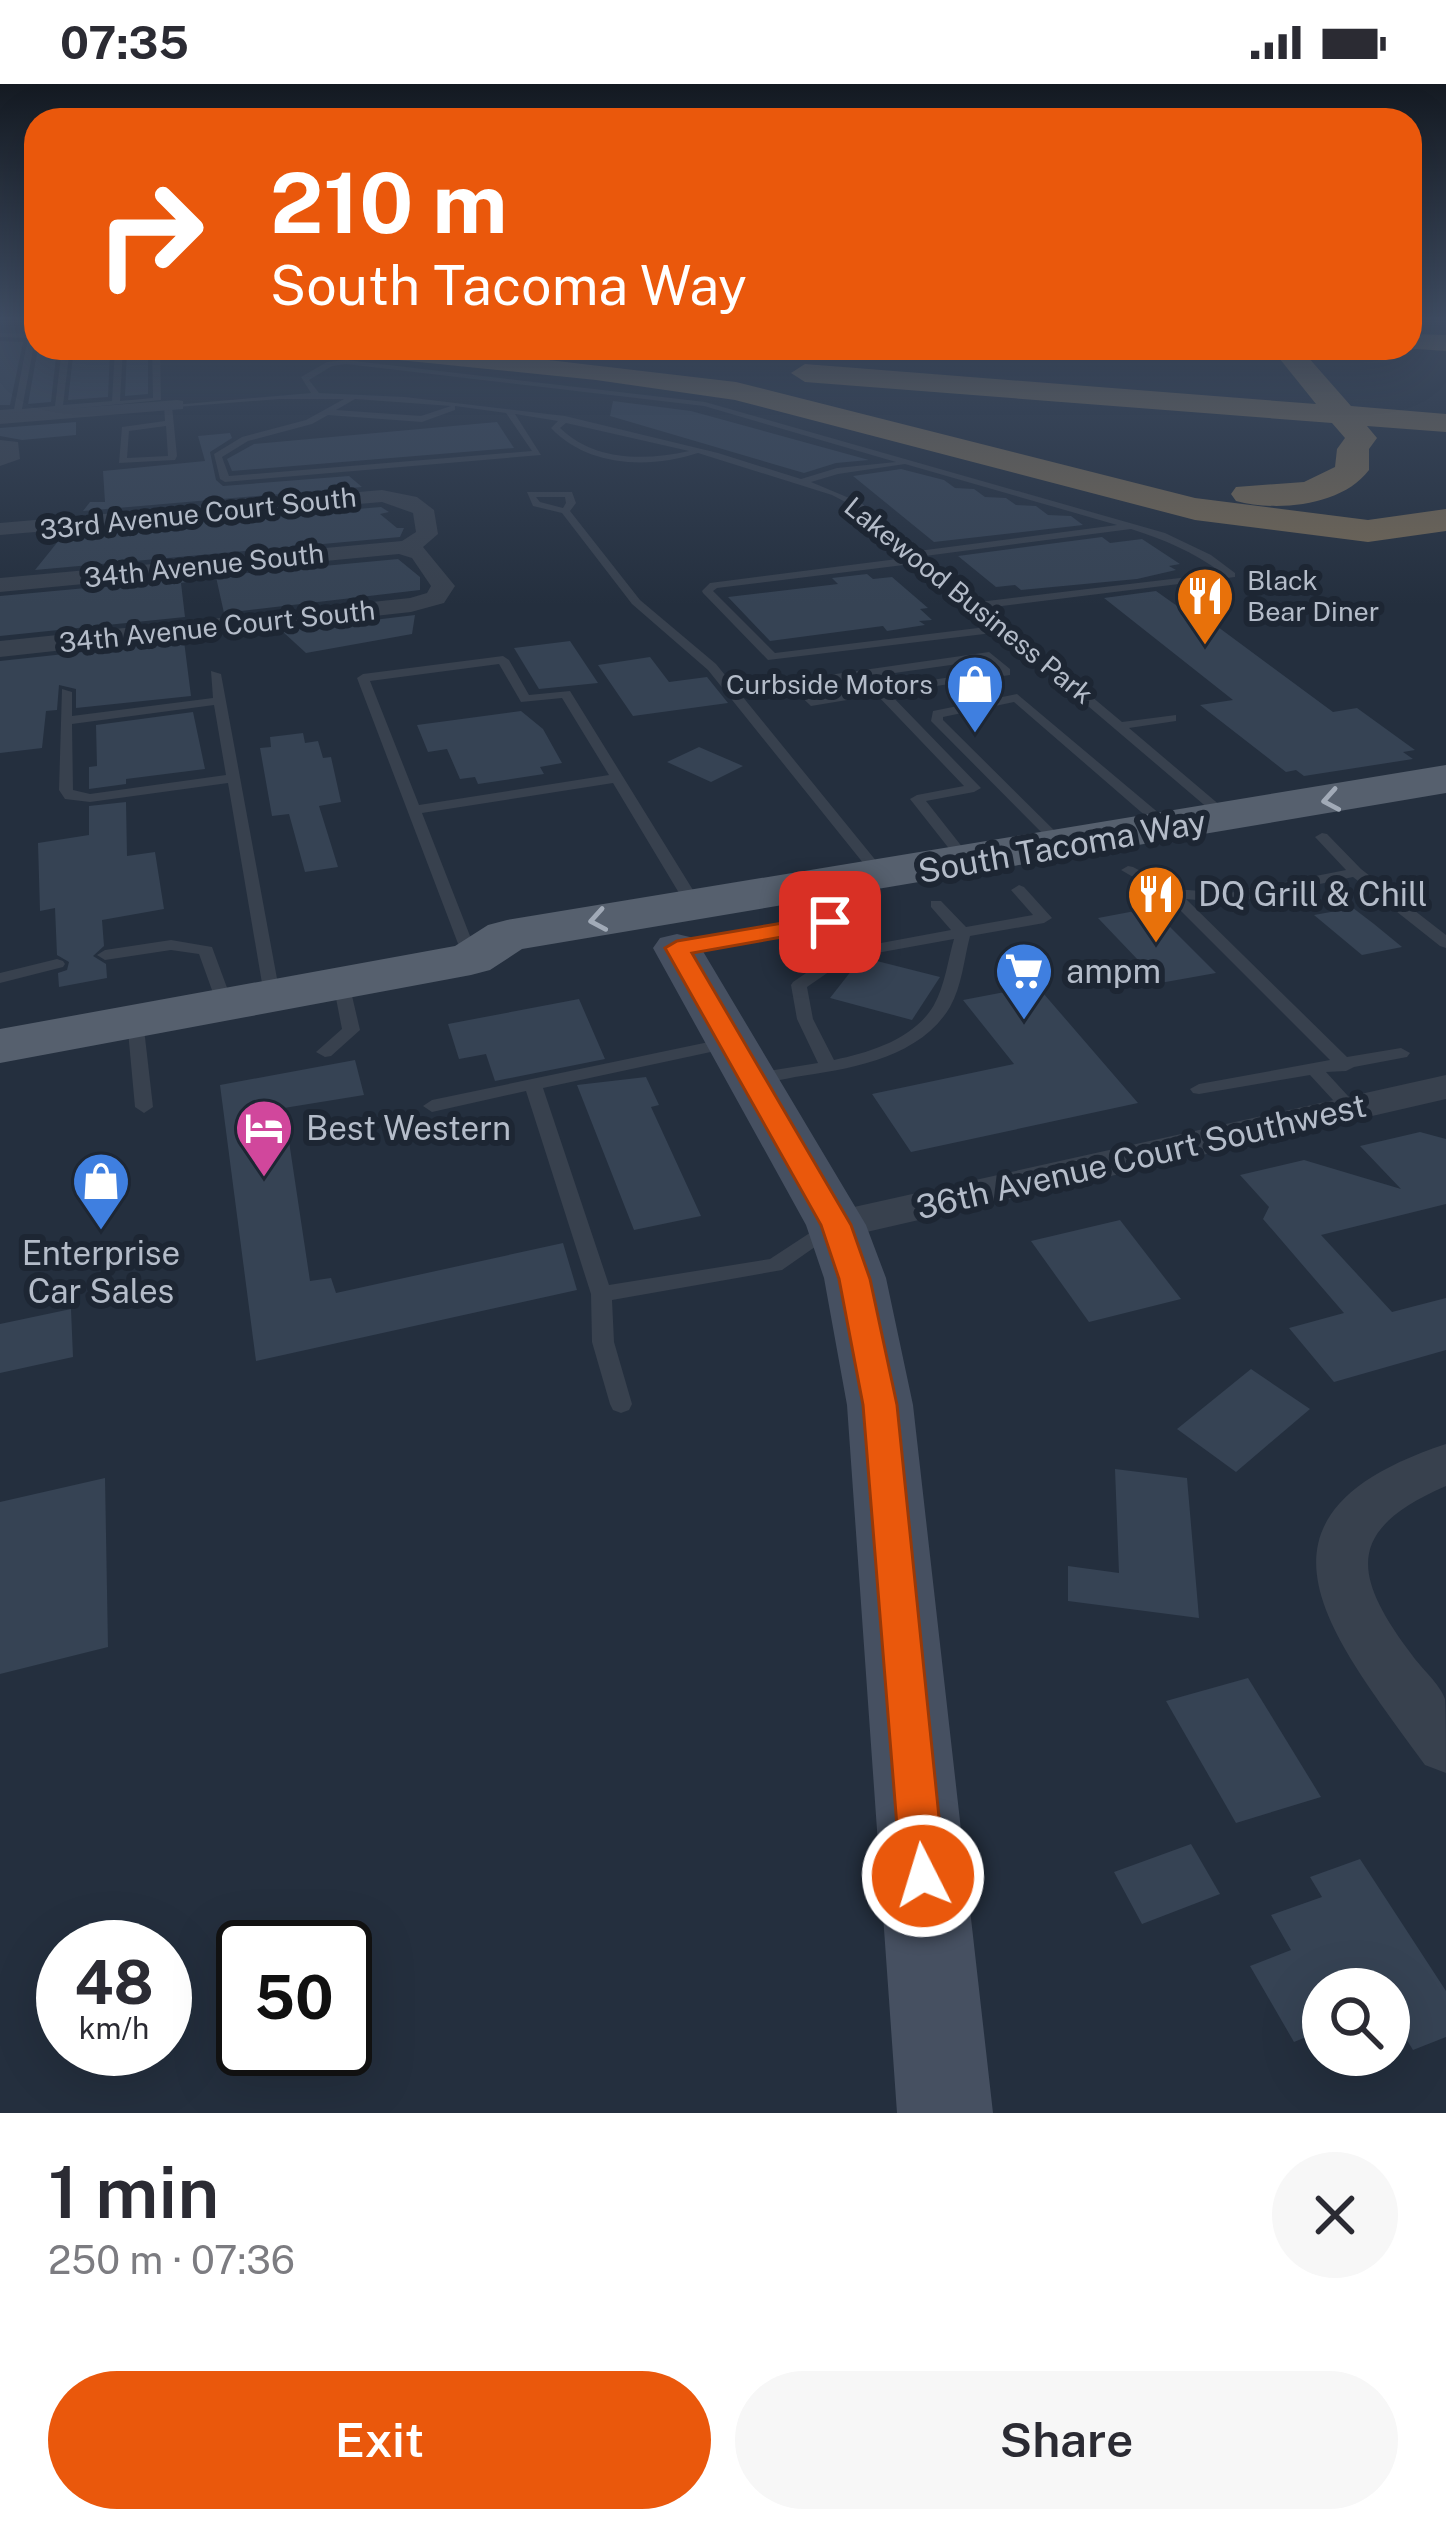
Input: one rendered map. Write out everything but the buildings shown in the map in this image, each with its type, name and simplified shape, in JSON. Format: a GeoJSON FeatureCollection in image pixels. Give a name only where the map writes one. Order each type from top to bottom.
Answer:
{"type":"FeatureCollection","features":[{"type":"Feature","properties":{"kind":"highway"},"geometry":{"type":"LineString","coordinates":[[827,416],[909,446],[1195,508],[1341,529],[1439,532]]}},
{"type":"Feature","properties":{"kind":"highway"},"geometry":{"type":"LineString","coordinates":[[1352,416],[1446,423]]}},
{"type":"Feature","properties":{"kind":"highway"},"geometry":{"type":"LineString","coordinates":[[1357,416],[1439,532]]}},
{"type":"Feature","properties":{"kind":"highway"},"geometry":{"type":"LineString","coordinates":[[1385,454],[1353,449],[1352,470],[1340,482],[1274,494],[1165,484],[1119,470],[1107,440],[1149,421],[1197,417],[1446,434]]}},
{"type":"Feature","properties":{"kind":"main road","name":"South Tacoma Way"},"geometry":{"type":"LineString","coordinates":[[0,1046],[471,959],[511,976],[685,925],[817,896],[860,880],[1446,779]]}},
{"type":"Feature","properties":{"kind":"main road","name":"South Tacoma Way"},"geometry":{"type":"LineString","coordinates":[[685,925],[950,919],[1019,890],[1149,882],[1322,836],[1446,814]]}},
{"type":"Feature","properties":{"kind":"main road"},"geometry":{"type":"LineString","coordinates":[[685,925],[744,1060],[836,1225],[855,1279],[880,1405],[945,2113]]}},
{"type":"Feature","properties":{"kind":"street","name":"33rd Avenue Court South"},"geometry":{"type":"LineString","coordinates":[[0,530],[395,497],[419,506],[427,519],[428,534],[408,548]]}},
{"type":"Feature","properties":{"kind":"street"},"geometry":{"type":"LineString","coordinates":[[16,561],[46,536],[47,529]]}},
{"type":"Feature","properties":{"kind":"street","name":"34th Avenue South"},"geometry":{"type":"LineString","coordinates":[[0,585],[408,548]]}},
{"type":"Feature","properties":{"kind":"street","name":"34th Avenue Court South"},"geometry":{"type":"LineString","coordinates":[[0,649],[434,599],[442,592],[441,580],[421,553],[408,548]]}},
{"type":"Feature","properties":{"kind":"street","name":"36th Avenue Court Southwest"},"geometry":{"type":"LineString","coordinates":[[836,1225],[1446,1087]]}},
{"type":"Feature","properties":{"kind":"street"},"geometry":{"type":"LineString","coordinates":[[1446,1464],[1400,1480],[1366,1501],[1348,1525],[1339,1562],[1347,1598],[1360,1623],[1446,1746]]}},
{"type":"Feature","properties":{"kind":"lane","name":"Lakewood Business Park"},"geometry":{"type":"LineString","coordinates":[[162,416],[125,429],[122,461],[172,458],[172,416]]}},
{"type":"Feature","properties":{"kind":"lane"},"geometry":{"type":"LineString","coordinates":[[321,416],[228,446],[217,456],[225,479],[538,454],[514,416]]}},
{"type":"Feature","properties":{"kind":"lane"},"geometry":{"type":"LineString","coordinates":[[378,416],[431,416]]}},
{"type":"Feature","properties":{"kind":"lane","name":"Lakewood Business Park"},"geometry":{"type":"LineString","coordinates":[[550,416],[698,451],[850,500],[1124,725],[1228,818]]}},
{"type":"Feature","properties":{"kind":"lane"},"geometry":{"type":"LineString","coordinates":[[762,416],[909,446],[1134,526],[1207,557],[1232,575],[981,605]]}},
{"type":"Feature","properties":{"kind":"lane"},"geometry":{"type":"LineString","coordinates":[[565,419],[555,428],[566,442],[608,456],[664,460],[698,451]]}},
{"type":"Feature","properties":{"kind":"lane"},"geometry":{"type":"LineString","coordinates":[[800,482],[909,446]]}},
{"type":"Feature","properties":{"kind":"lane"},"geometry":{"type":"LineString","coordinates":[[565,512],[636,602],[712,668],[860,880]]}},
{"type":"Feature","properties":{"kind":"lane"},"geometry":{"type":"LineString","coordinates":[[1008,628],[772,657],[706,591],[714,585],[1134,526]]}},
{"type":"Feature","properties":{"kind":"lane"},"geometry":{"type":"LineString","coordinates":[[988,656],[1006,672],[880,691],[811,702],[794,684],[988,656]]}},
{"type":"Feature","properties":{"kind":"lane"},"geometry":{"type":"LineString","coordinates":[[471,959],[363,678],[503,660],[525,699],[566,694],[617,778],[685,925]]}},
{"type":"Feature","properties":{"kind":"lane"},"geometry":{"type":"LineString","coordinates":[[215,674],[234,778],[248,1000]]}},
{"type":"Feature","properties":{"kind":"lane"},"geometry":{"type":"LineString","coordinates":[[880,691],[974,788],[917,799],[967,862]]}},
{"type":"Feature","properties":{"kind":"lane"},"geometry":{"type":"LineString","coordinates":[[66,692],[66,790],[72,796],[234,778]]}},
{"type":"Feature","properties":{"kind":"lane"},"geometry":{"type":"LineString","coordinates":[[1063,846],[937,721],[937,714],[1017,698],[1168,828]]}},
{"type":"Feature","properties":{"kind":"lane"},"geometry":{"type":"LineString","coordinates":[[66,721],[220,701]]}},
{"type":"Feature","properties":{"kind":"lane"},"geometry":{"type":"LineString","coordinates":[[1124,725],[1172,718]]}},
{"type":"Feature","properties":{"kind":"lane"},"geometry":{"type":"LineString","coordinates":[[413,810],[617,778]]}},
{"type":"Feature","properties":{"kind":"lane"},"geometry":{"type":"LineString","coordinates":[[1322,836],[1356,872],[1446,943]]}},
{"type":"Feature","properties":{"kind":"lane"},"geometry":{"type":"LineString","coordinates":[[1149,882],[1229,898],[1356,872]]}},
{"type":"Feature","properties":{"kind":"lane"},"geometry":{"type":"LineString","coordinates":[[1149,882],[1346,1066]]}},
{"type":"Feature","properties":{"kind":"lane"},"geometry":{"type":"LineString","coordinates":[[432,1106],[534,1087],[744,1060],[828,1065],[869,1058],[908,1039],[941,1009],[950,919],[844,954],[799,985],[805,1019],[828,1065]]}},
{"type":"Feature","properties":{"kind":"lane"},"geometry":{"type":"LineString","coordinates":[[105,956],[171,945],[206,950],[248,1000]]}},
{"type":"Feature","properties":{"kind":"lane"},"geometry":{"type":"LineString","coordinates":[[0,977],[58,964]]}},
{"type":"Feature","properties":{"kind":"lane"},"geometry":{"type":"LineString","coordinates":[[325,1052],[351,1030],[340,983]]}},
{"type":"Feature","properties":{"kind":"lane"},"geometry":{"type":"LineString","coordinates":[[135,1020],[144,1107]]}},
{"type":"Feature","properties":{"kind":"lane"},"geometry":{"type":"LineString","coordinates":[[1199,1089],[1401,1053]]}},
{"type":"Feature","properties":{"kind":"lane"},"geometry":{"type":"LineString","coordinates":[[1316,1070],[1350,1108]]}},
{"type":"Feature","properties":{"kind":"lane"},"geometry":{"type":"LineString","coordinates":[[534,1087],[602,1294],[602,1342],[621,1404]]}},
{"type":"Feature","properties":{"kind":"lane"},"geometry":{"type":"LineString","coordinates":[[602,1294],[775,1265],[836,1225]]}},
{"type":"Feature","properties":{"kind":"place","name":"Black Bear Diner"},"geometry":{"type":"Point","coordinates":[1205,647]}},
{"type":"Feature","properties":{"kind":"place","name":"Curbside Motors"},"geometry":{"type":"Point","coordinates":[975,735]}},
{"type":"Feature","properties":{"kind":"place","name":"DQ Grill & Chill"},"geometry":{"type":"Point","coordinates":[1156,945]}},
{"type":"Feature","properties":{"kind":"place","name":"ampm"},"geometry":{"type":"Point","coordinates":[1024,1022]}},
{"type":"Feature","properties":{"kind":"place","name":"Best Western"},"geometry":{"type":"Point","coordinates":[264,1179]}},
{"type":"Feature","properties":{"kind":"place","name":"Enterprise Car Sales"},"geometry":{"type":"Point","coordinates":[101,1232]}},
{"type":"Feature","properties":{"kind":"route"},"geometry":{"type":"LineString","coordinates":[[830,922],[677,948],[836,1225],[855,1279],[880,1405],[923,1876]]}}]}
